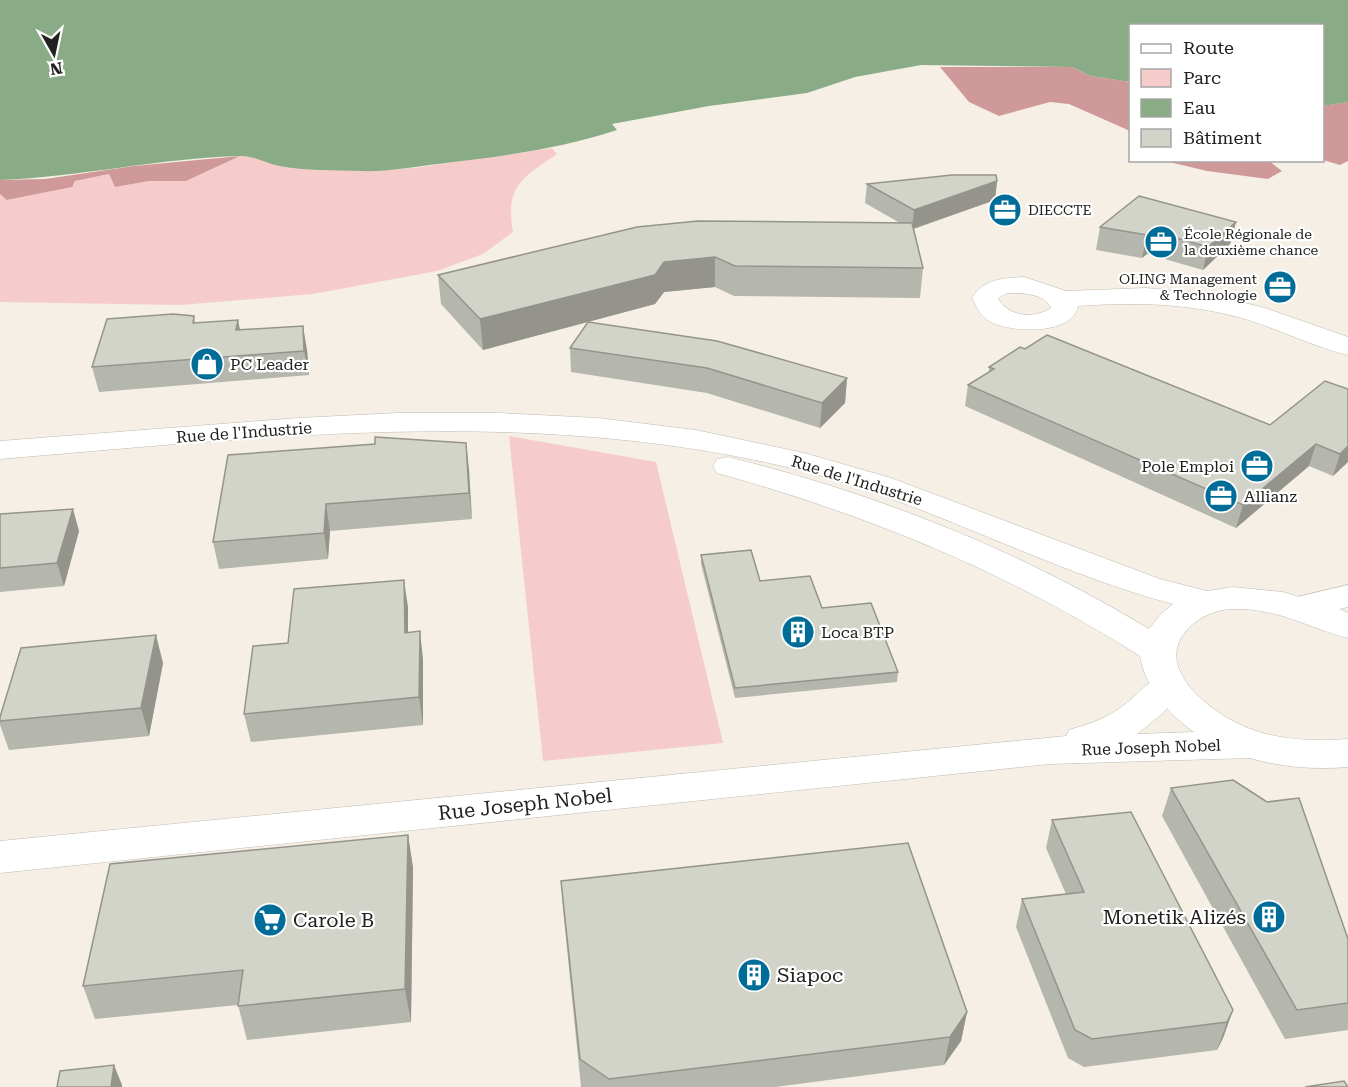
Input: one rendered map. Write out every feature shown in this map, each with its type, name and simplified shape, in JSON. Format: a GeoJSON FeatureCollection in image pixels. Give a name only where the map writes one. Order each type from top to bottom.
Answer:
{"type":"FeatureCollection","features":[{"type":"Feature","properties":{"kind":"main road"},"geometry":{"type":"LineString","coordinates":[[1062,299],[1157,296],[1215,303],[1276,318],[1348,347]]}},
{"type":"Feature","properties":{"kind":"main road","name":"Rue de l'Industrie"},"geometry":{"type":"LineString","coordinates":[[487,421],[622,443],[803,487],[935,534],[1032,576],[1164,668]]}},
{"type":"Feature","properties":{"kind":"main road","name":"Rue de l'Industrie"},"geometry":{"type":"LineString","coordinates":[[0,450],[323,426],[487,421],[631,429],[719,443],[793,459],[964,515],[1124,579],[1211,603]]}},
{"type":"Feature","properties":{"kind":"main road"},"geometry":{"type":"LineString","coordinates":[[1301,607],[1348,596]]}},
{"type":"Feature","properties":{"kind":"main road","name":"Rue de l'Industrie"},"geometry":{"type":"LineString","coordinates":[[1348,627],[1301,607],[1254,598],[1198,606],[1177,617],[1163,632],[1164,668],[1174,693],[1195,714],[1218,729],[1251,744],[1303,755],[1348,753]]}},
{"type":"Feature","properties":{"kind":"main road","name":"Rue Joseph Nobel"},"geometry":{"type":"LineString","coordinates":[[1050,750],[1118,730],[1132,721],[1164,668]]}},
{"type":"Feature","properties":{"kind":"main road","name":"Rue Joseph Nobel"},"geometry":{"type":"LineString","coordinates":[[0,857],[1050,750],[1251,744]]}},
{"type":"Feature","properties":{"kind":"green space"},"geometry":{"type":"Polygon","coordinates":[[[552,148],[557,154],[526,177],[514,193],[511,216],[513,232],[483,254],[437,271],[313,294],[180,305],[0,302],[0,194],[8,200],[71,187],[75,181],[109,174],[115,187],[149,181],[186,181],[240,156],[258,157],[278,166],[364,171],[414,168],[552,148]]]}},
{"type":"Feature","properties":{"kind":"green space"},"geometry":{"type":"Polygon","coordinates":[[[509,436],[656,462],[723,743],[543,761],[509,436]]]}},
{"type":"Feature","properties":{"kind":"shaded area"},"geometry":{"type":"Polygon","coordinates":[[[940,67],[1072,67],[1091,76],[1129,82],[1129,131],[1069,104],[1050,102],[999,116],[969,102],[940,67]]]}},
{"type":"Feature","properties":{"kind":"shaded area"},"geometry":{"type":"Polygon","coordinates":[[[1348,102],[1348,161],[1340,165],[1324,160],[1324,106],[1348,102]]]}},
{"type":"Feature","properties":{"kind":"shaded area"},"geometry":{"type":"Polygon","coordinates":[[[240,156],[186,181],[149,181],[115,187],[109,174],[75,181],[72,187],[7,200],[0,194],[0,180],[45,179],[134,166],[240,156]]]}},
{"type":"Feature","properties":{"kind":"shaded area"},"geometry":{"type":"Polygon","coordinates":[[[1169,162],[1270,162],[1282,171],[1268,179],[1207,171],[1169,162]]]}},
{"type":"Feature","properties":{"kind":"water"},"geometry":{"type":"Polygon","coordinates":[[[0,0],[1348,0],[1348,102],[1324,106],[1324,24],[1129,24],[1129,82],[1091,76],[1072,67],[921,65],[855,77],[807,93],[709,106],[612,124],[617,130],[551,147],[409,168],[370,171],[310,170],[279,166],[240,156],[180,160],[0,180],[0,0]]]}},
{"type":"Feature","properties":{"kind":"building"},"geometry":{"type":"Polygon","coordinates":[[[952,175],[996,175],[997,181],[914,210],[867,184],[952,175]]]}},
{"type":"Feature","properties":{"kind":"building"},"geometry":{"type":"Polygon","coordinates":[[[1139,196],[1236,222],[1208,247],[1152,231],[1147,235],[1100,227],[1139,196]]]}},
{"type":"Feature","properties":{"kind":"building"},"geometry":{"type":"Polygon","coordinates":[[[698,221],[912,223],[923,268],[735,266],[715,257],[664,262],[655,275],[480,319],[438,275],[637,227],[698,221]]]}},
{"type":"Feature","properties":{"kind":"building"},"geometry":{"type":"Polygon","coordinates":[[[173,314],[194,316],[193,323],[238,320],[236,330],[303,326],[304,351],[92,367],[107,319],[173,314]]]}},
{"type":"Feature","properties":{"kind":"building"},"geometry":{"type":"Polygon","coordinates":[[[588,322],[717,341],[847,378],[822,403],[707,368],[570,348],[588,322]]]}},
{"type":"Feature","properties":{"kind":"building"},"geometry":{"type":"Polygon","coordinates":[[[1047,335],[1270,425],[1325,381],[1348,389],[1348,446],[1340,454],[1316,444],[1243,505],[968,385],[994,369],[989,367],[1020,347],[1025,349],[1047,335]]]}},
{"type":"Feature","properties":{"kind":"building"},"geometry":{"type":"Polygon","coordinates":[[[375,437],[466,443],[469,493],[326,504],[324,533],[213,542],[228,455],[375,444],[375,437]]]}},
{"type":"Feature","properties":{"kind":"building"},"geometry":{"type":"Polygon","coordinates":[[[73,509],[57,563],[0,568],[0,514],[73,509]]]}},
{"type":"Feature","properties":{"kind":"building","name":"Loca BTP"},"geometry":{"type":"Polygon","coordinates":[[[751,550],[760,581],[810,576],[822,608],[871,603],[898,672],[735,688],[701,555],[751,550]]]}},
{"type":"Feature","properties":{"kind":"building"},"geometry":{"type":"Polygon","coordinates":[[[404,580],[405,633],[420,631],[419,697],[244,714],[253,646],[288,643],[294,589],[404,580]]]}},
{"type":"Feature","properties":{"kind":"building"},"geometry":{"type":"Polygon","coordinates":[[[156,635],[141,708],[0,721],[21,648],[156,635]]]}},
{"type":"Feature","properties":{"kind":"building","name":"Monetik Alizés"},"geometry":{"type":"Polygon","coordinates":[[[1233,780],[1267,802],[1299,798],[1348,939],[1348,1003],[1297,1010],[1171,788],[1233,780]]]}},
{"type":"Feature","properties":{"kind":"building"},"geometry":{"type":"Polygon","coordinates":[[[1131,812],[1233,1010],[1227,1022],[1092,1039],[1075,1030],[1022,899],[1084,892],[1052,820],[1131,812]]]}},
{"type":"Feature","properties":{"kind":"building"},"geometry":{"type":"Polygon","coordinates":[[[408,835],[405,989],[238,1006],[243,970],[83,986],[110,864],[408,835]]]}},
{"type":"Feature","properties":{"kind":"building","name":"Siapoc"},"geometry":{"type":"Polygon","coordinates":[[[908,843],[967,1012],[950,1037],[609,1079],[580,1059],[561,881],[908,843]]]}},
{"type":"Feature","properties":{"kind":"building"},"geometry":{"type":"Polygon","coordinates":[[[114,1065],[111,1087],[57,1087],[60,1071],[114,1065]]]}},
{"type":"Feature","properties":{"kind":"building"},"geometry":{"type":"Polygon","coordinates":[[[1344,1081],[1348,1087],[1305,1087],[1344,1081]]]}},
{"type":"Feature","properties":{"kind":"place","name":"DIECCTE"},"geometry":{"type":"Point","coordinates":[1005,210]}},
{"type":"Feature","properties":{"kind":"place","name":"École Régionale de la deuxième chance"},"geometry":{"type":"Point","coordinates":[1161,242]}},
{"type":"Feature","properties":{"kind":"place","name":"OLING Management & Technologie"},"geometry":{"type":"Point","coordinates":[1280,287]}},
{"type":"Feature","properties":{"kind":"place","name":"PC Leader"},"geometry":{"type":"Point","coordinates":[207,364]}},
{"type":"Feature","properties":{"kind":"place","name":"Pole Emploi"},"geometry":{"type":"Point","coordinates":[1257,466]}},
{"type":"Feature","properties":{"kind":"place","name":"Allianz"},"geometry":{"type":"Point","coordinates":[1221,496]}},
{"type":"Feature","properties":{"kind":"place","name":"Loca BTP"},"geometry":{"type":"Point","coordinates":[798,632]}},
{"type":"Feature","properties":{"kind":"place","name":"Monetik Alizés"},"geometry":{"type":"Point","coordinates":[1269,917]}},
{"type":"Feature","properties":{"kind":"place","name":"Carole B"},"geometry":{"type":"Point","coordinates":[270,920]}},
{"type":"Feature","properties":{"kind":"place","name":"Siapoc"},"geometry":{"type":"Point","coordinates":[754,975]}}]}
